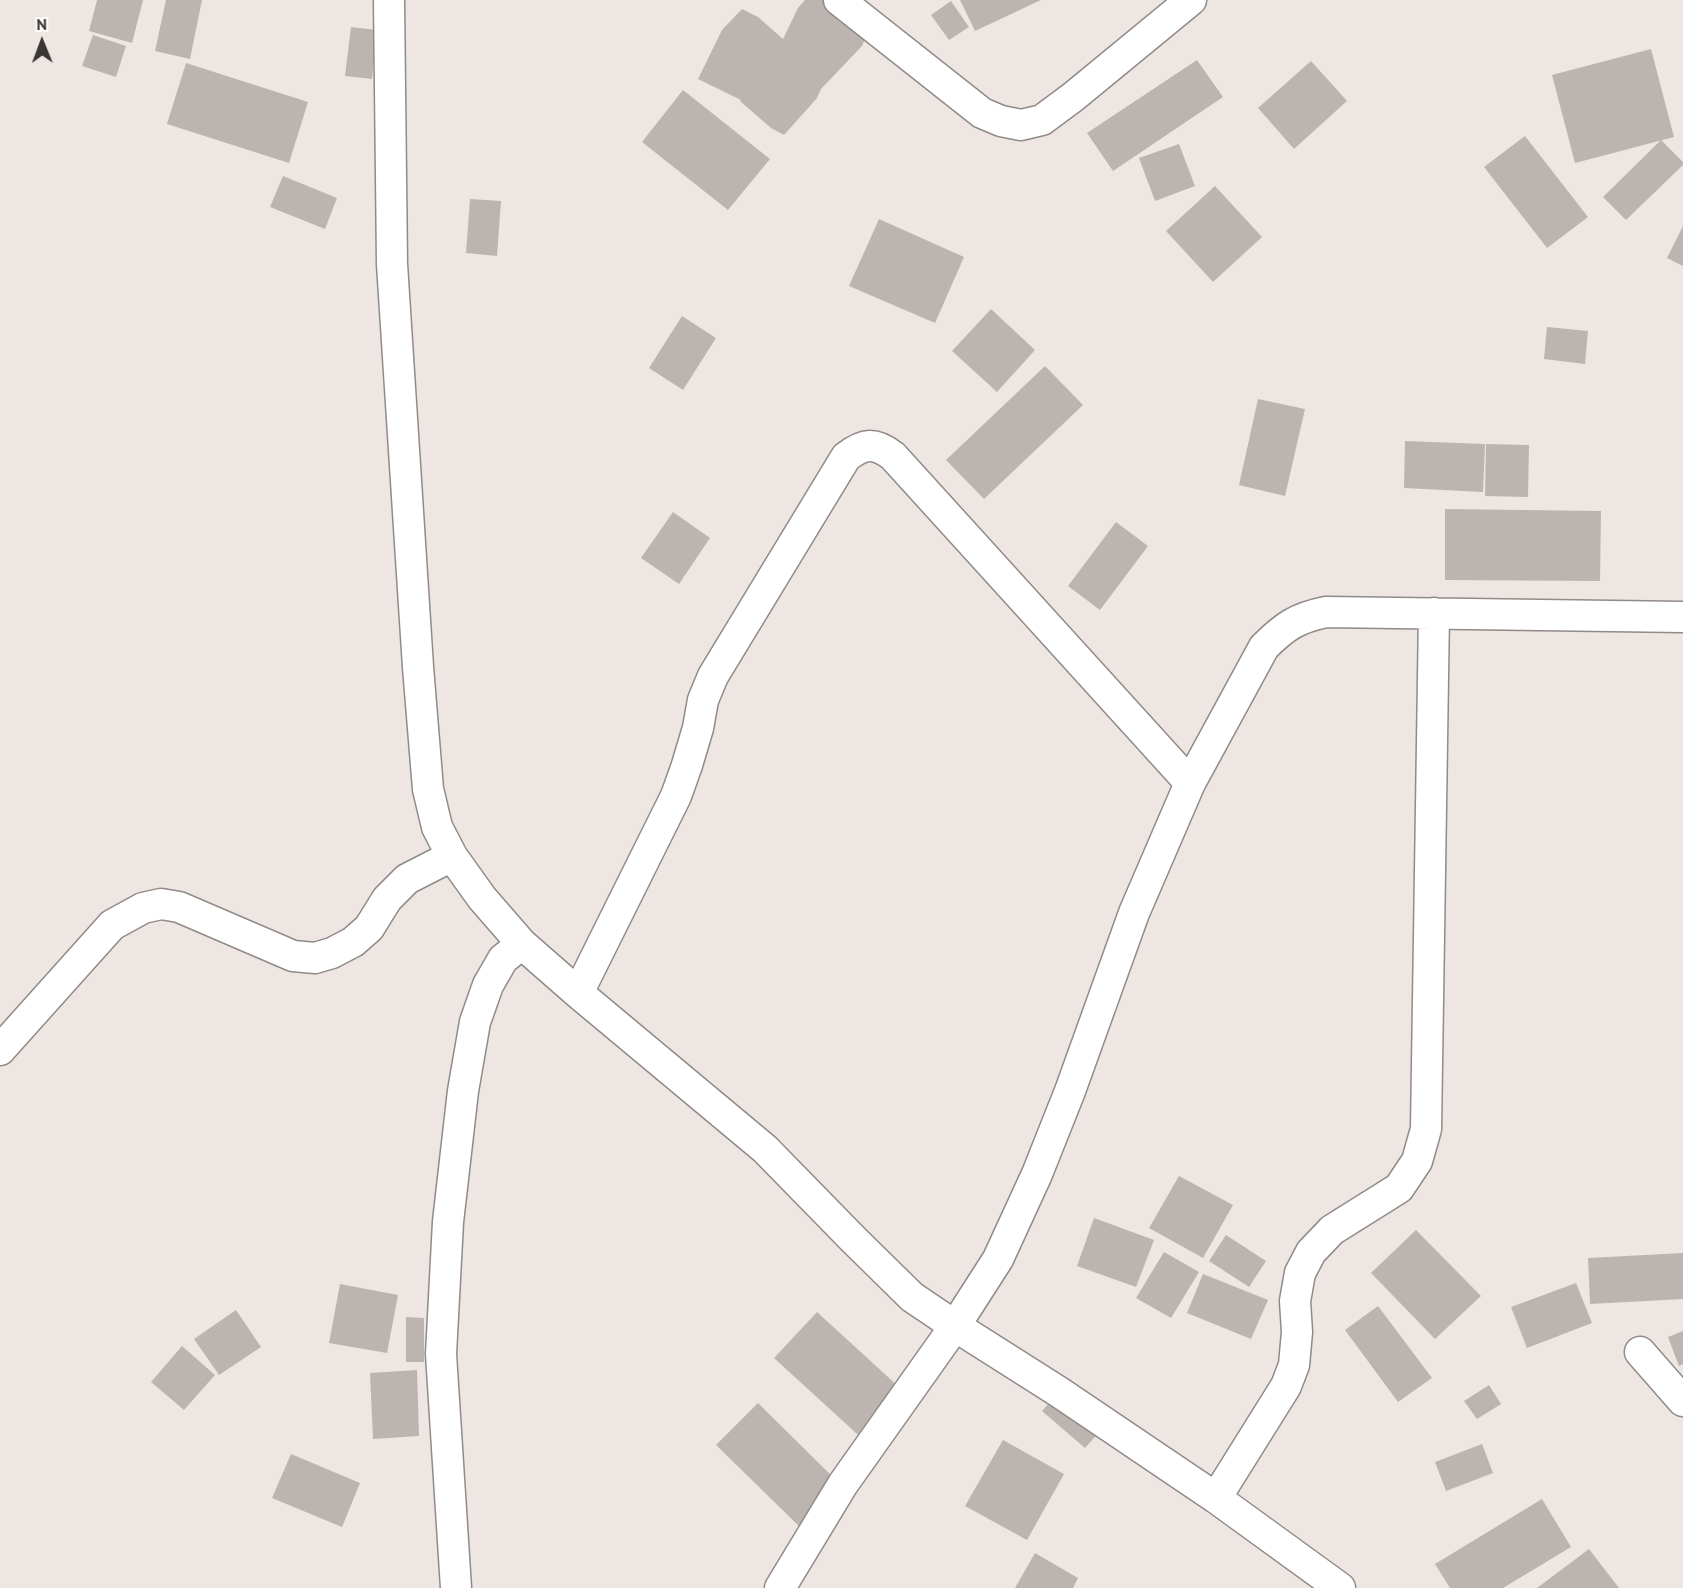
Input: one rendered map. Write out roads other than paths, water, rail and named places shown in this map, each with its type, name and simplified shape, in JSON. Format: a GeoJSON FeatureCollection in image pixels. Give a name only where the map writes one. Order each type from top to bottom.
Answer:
{"type":"FeatureCollection","features":[{"type":"Feature","properties":{"kind":"street"},"geometry":{"type":"LineString","coordinates":[[389,0],[392,264],[418,667],[428,789],[437,827],[452,856],[482,898],[522,944],[765,1149],[912,1297],[1059,1392],[1216,1498],[1340,1588]]}},
{"type":"Feature","properties":{"kind":"street"},"geometry":{"type":"LineString","coordinates":[[839,0],[982,113],[1001,121],[1021,125],[1042,120],[1191,0]]}},
{"type":"Feature","properties":{"kind":"street"},"geometry":{"type":"LineString","coordinates":[[578,993],[676,796],[698,728],[703,700],[713,676],[846,457],[856,449],[868,445],[876,446],[883,448],[893,456],[1190,783]]}},
{"type":"Feature","properties":{"kind":"street"},"geometry":{"type":"LineString","coordinates":[[780,1588],[843,1484],[956,1326],[998,1259],[1037,1174],[1070,1091],[1134,913],[1190,783],[1264,647],[1292,623],[1305,616],[1326,612],[1683,617]]}},
{"type":"Feature","properties":{"kind":"street"},"geometry":{"type":"LineString","coordinates":[[1216,1498],[1286,1386],[1294,1365],[1297,1332],[1295,1301],[1300,1273],[1311,1252],[1332,1230],[1399,1188],[1417,1161],[1426,1129],[1434,613]]}},
{"type":"Feature","properties":{"kind":"street"},"geometry":{"type":"LineString","coordinates":[[0,1050],[112,925],[144,908],[161,904],[179,908],[293,956],[315,958],[332,953],[353,942],[369,928],[387,899],[407,879],[452,856]]}},
{"type":"Feature","properties":{"kind":"street"},"geometry":{"type":"LineString","coordinates":[[456,1588],[441,1354],[448,1222],[463,1091],[475,1022],[488,985],[503,959],[522,944]]}},
{"type":"Feature","properties":{"kind":"street"},"geometry":{"type":"LineString","coordinates":[[1640,1352],[1683,1401]]}}]}
